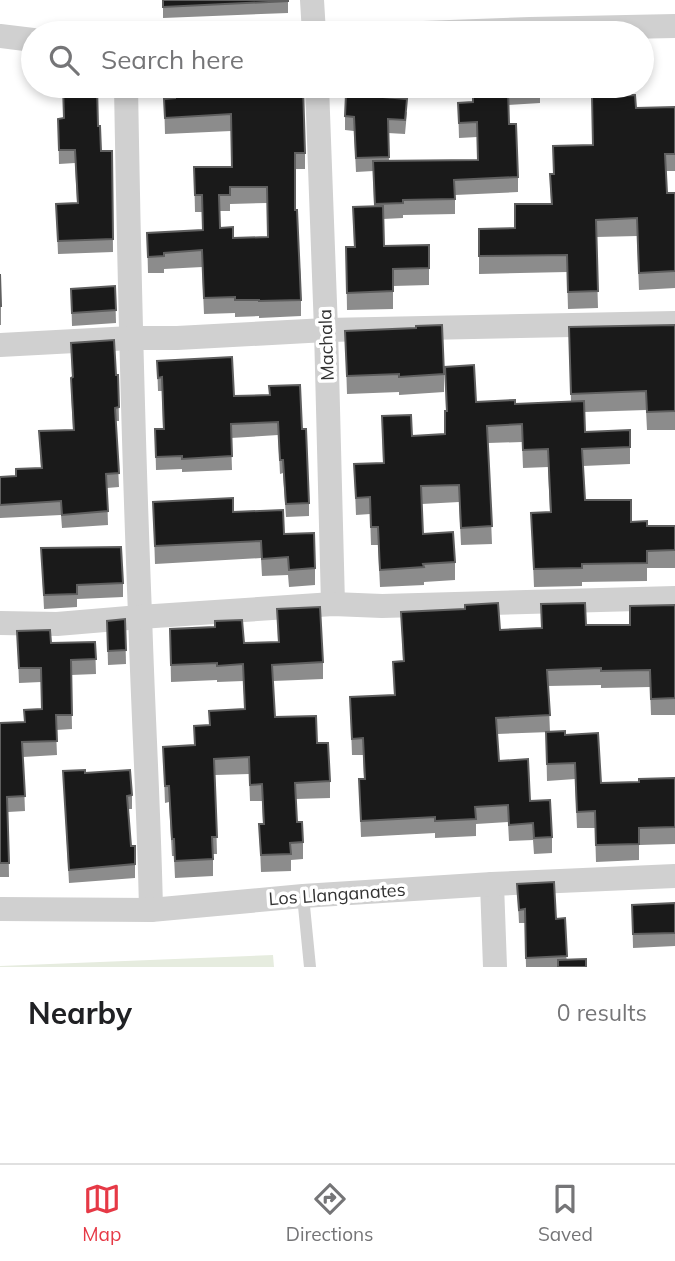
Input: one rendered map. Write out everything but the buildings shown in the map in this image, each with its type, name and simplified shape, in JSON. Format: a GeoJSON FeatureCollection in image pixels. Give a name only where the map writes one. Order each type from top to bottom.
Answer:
{"type":"FeatureCollection","features":[{"type":"Feature","properties":{"kind":"street"},"geometry":{"type":"LineString","coordinates":[[312,0],[313,21]]}},
{"type":"Feature","properties":{"kind":"street"},"geometry":{"type":"LineString","coordinates":[[654,26],[675,26]]}},
{"type":"Feature","properties":{"kind":"street"},"geometry":{"type":"LineString","coordinates":[[0,36],[21,39]]}},
{"type":"Feature","properties":{"kind":"street"},"geometry":{"type":"LineString","coordinates":[[126,98],[131,338],[151,910]]}},
{"type":"Feature","properties":{"kind":"street","name":"Machala"},"geometry":{"type":"LineString","coordinates":[[317,98],[333,604]]}},
{"type":"Feature","properties":{"kind":"street"},"geometry":{"type":"LineString","coordinates":[[0,345],[326,330],[675,323]]}},
{"type":"Feature","properties":{"kind":"street"},"geometry":{"type":"LineString","coordinates":[[0,623],[57,624],[333,604],[383,606],[675,598]]}},
{"type":"Feature","properties":{"kind":"street","name":"Los Llanganates"},"geometry":{"type":"LineString","coordinates":[[0,909],[151,910],[303,896],[675,876]]}},
{"type":"Feature","properties":{"kind":"street"},"geometry":{"type":"LineString","coordinates":[[492,884],[495,967]]}},
{"type":"Feature","properties":{"kind":"lane"},"geometry":{"type":"LineString","coordinates":[[303,896],[310,967]]}},
{"type":"Feature","properties":{"kind":"shaded area"},"geometry":{"type":"Polygon","coordinates":[[[273,955],[274,967],[0,967],[0,966],[273,955]]]}}]}
